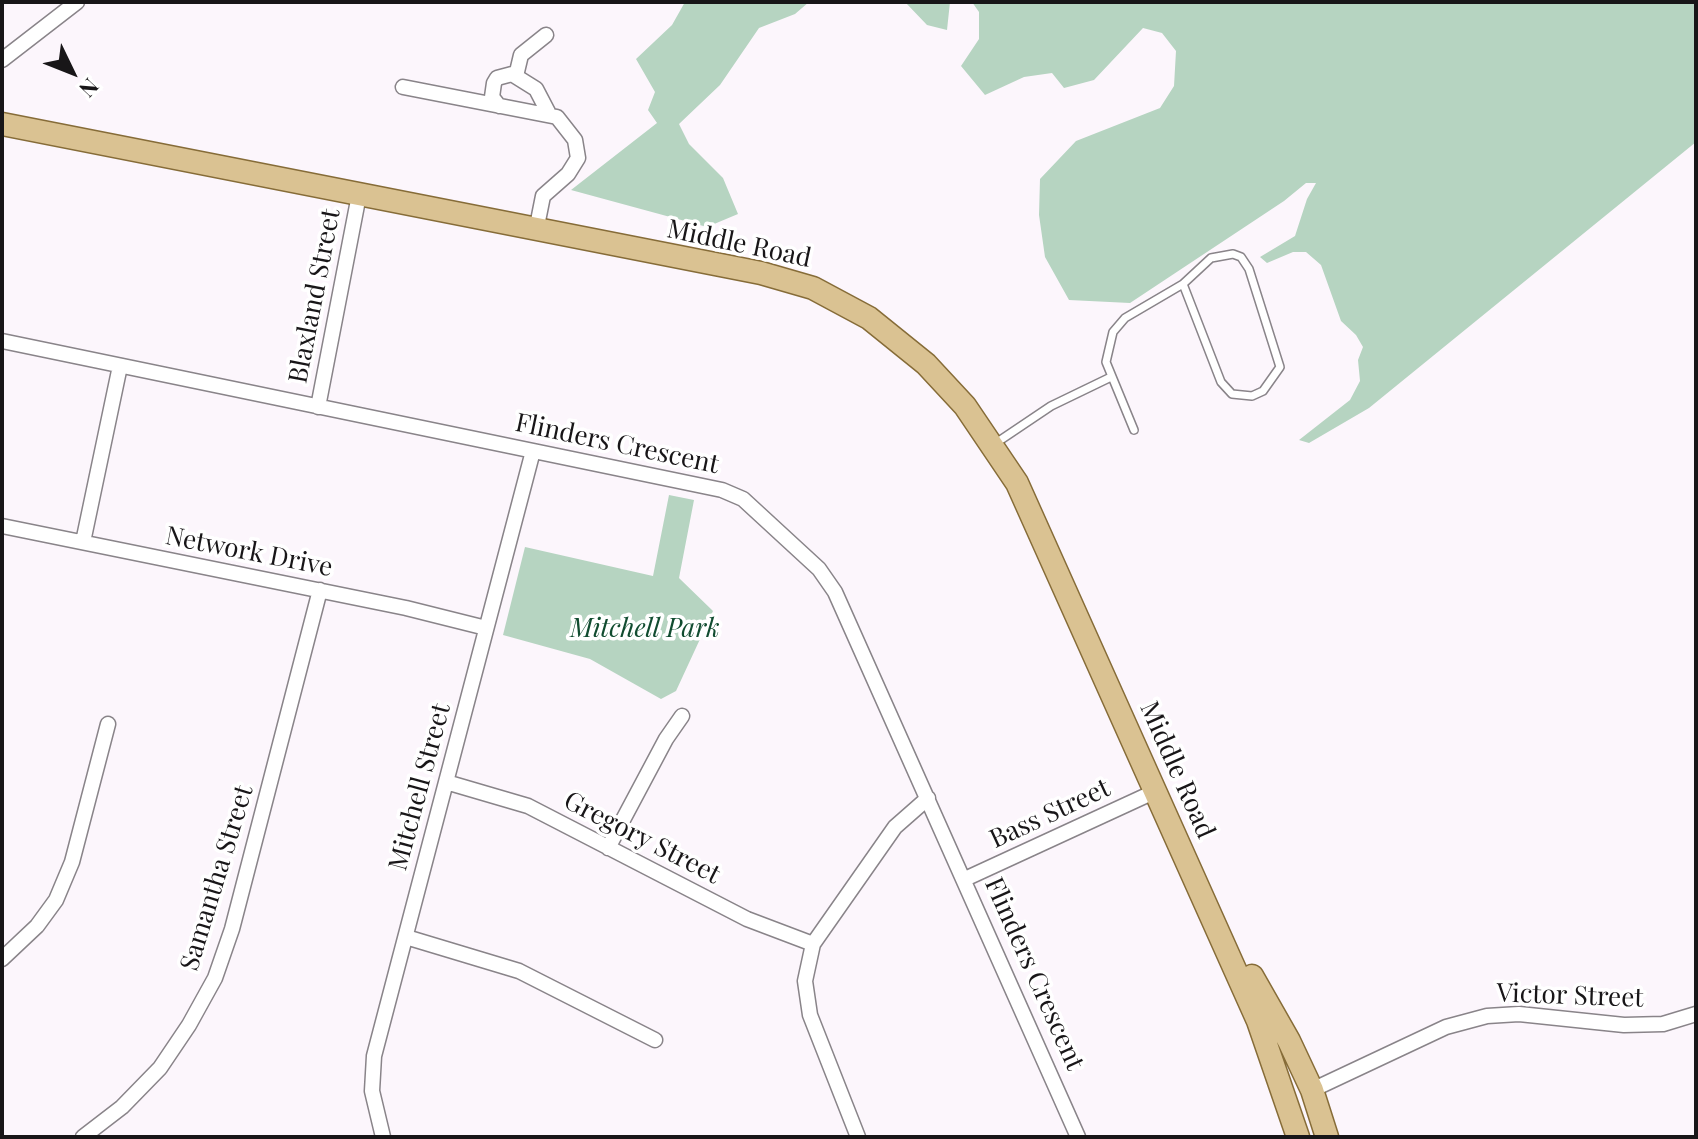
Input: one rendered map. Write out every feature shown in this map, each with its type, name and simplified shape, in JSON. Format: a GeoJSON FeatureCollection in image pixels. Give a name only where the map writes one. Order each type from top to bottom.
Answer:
{"type":"FeatureCollection","features":[{"type":"Feature","properties":{"kind":"main road","name":"Middle Road"},"geometry":{"type":"LineString","coordinates":[[2,124],[761,273],[813,288],[843,301],[926,364],[994,444],[1017,483],[1258,1021],[1298,1137]]}},
{"type":"Feature","properties":{"kind":"main road","name":"Middle Road"},"geometry":{"type":"LineString","coordinates":[[1191,870],[1289,1041],[1312,1090],[1327,1137]]}},
{"type":"Feature","properties":{"kind":"main road"},"geometry":{"type":"LineString","coordinates":[[1289,1041],[1289,1066],[1308,1137]]}},
{"type":"Feature","properties":{"kind":"street"},"geometry":{"type":"LineString","coordinates":[[2,60],[77,2]]}},
{"type":"Feature","properties":{"kind":"street"},"geometry":{"type":"LineString","coordinates":[[516,76],[521,55],[546,35]]}},
{"type":"Feature","properties":{"kind":"street"},"geometry":{"type":"LineString","coordinates":[[499,106],[492,97],[494,83],[504,75],[516,76],[536,89],[548,112],[557,117],[575,140],[578,158],[568,174],[543,196],[536,231]]}},
{"type":"Feature","properties":{"kind":"street"},"geometry":{"type":"LineString","coordinates":[[403,87],[534,114],[548,112]]}},
{"type":"Feature","properties":{"kind":"street","name":"Blaxland Street"},"geometry":{"type":"LineString","coordinates":[[318,407],[359,195]]}},
{"type":"Feature","properties":{"kind":"street","name":"Flinders Crescent"},"geometry":{"type":"LineString","coordinates":[[2,341],[722,490],[743,499],[819,569],[835,592],[1078,1137]]}},
{"type":"Feature","properties":{"kind":"street"},"geometry":{"type":"LineString","coordinates":[[83,542],[120,366]]}},
{"type":"Feature","properties":{"kind":"street","name":"Mitchell Street"},"geometry":{"type":"LineString","coordinates":[[383,1137],[372,1091],[374,1056],[533,451]]}},
{"type":"Feature","properties":{"kind":"street","name":"Network Drive"},"geometry":{"type":"LineString","coordinates":[[2,526],[320,590],[486,628]]}},
{"type":"Feature","properties":{"kind":"street","name":"Samantha Street"},"geometry":{"type":"LineString","coordinates":[[83,1137],[122,1107],[160,1068],[215,978],[232,929],[320,590]]}},
{"type":"Feature","properties":{"kind":"street"},"geometry":{"type":"LineString","coordinates":[[608,848],[666,739],[682,716]]}},
{"type":"Feature","properties":{"kind":"street"},"geometry":{"type":"LineString","coordinates":[[2,959],[37,926],[56,900],[72,862],[108,724]]}},
{"type":"Feature","properties":{"kind":"street","name":"Gregory Street"},"geometry":{"type":"LineString","coordinates":[[446,782],[528,806],[747,919],[813,944]]}},
{"type":"Feature","properties":{"kind":"street","name":"Bass Street"},"geometry":{"type":"LineString","coordinates":[[965,879],[1156,791]]}},
{"type":"Feature","properties":{"kind":"street"},"geometry":{"type":"LineString","coordinates":[[858,1137],[810,1015],[805,981],[813,944],[895,827],[928,798]]}},
{"type":"Feature","properties":{"kind":"street"},"geometry":{"type":"LineString","coordinates":[[406,937],[519,971],[655,1040]]}},
{"type":"Feature","properties":{"kind":"street","name":"Victor Street"},"geometry":{"type":"LineString","coordinates":[[1312,1090],[1446,1027],[1487,1016],[1519,1014],[1624,1025],[1663,1024],[1696,1014]]}},
{"type":"Feature","properties":{"kind":"lane"},"geometry":{"type":"LineString","coordinates":[[1134,430],[1111,377],[1105,353],[1117,325],[1183,284],[1211,258],[1221,254],[1241,257],[1259,297],[1280,367],[1263,391],[1242,397],[1232,394],[1221,382],[1183,284]]}},
{"type":"Feature","properties":{"kind":"lane"},"geometry":{"type":"LineString","coordinates":[[994,444],[1051,406],[1111,377]]}},
{"type":"Feature","properties":{"kind":"green space"},"geometry":{"type":"Polygon","coordinates":[[[685,2],[809,2],[795,14],[759,28],[720,85],[679,124],[689,144],[723,178],[738,214],[707,227],[571,190],[657,123],[648,110],[655,92],[636,59],[672,25],[685,2]]]}},
{"type":"Feature","properties":{"kind":"green space"},"geometry":{"type":"Polygon","coordinates":[[[905,2],[950,2],[947,30],[927,25],[905,2]]]}},
{"type":"Feature","properties":{"kind":"green space"},"geometry":{"type":"Polygon","coordinates":[[[972,2],[1696,2],[1696,142],[1369,408],[1309,443],[1299,440],[1350,400],[1360,381],[1358,360],[1363,347],[1356,335],[1341,321],[1321,265],[1306,252],[1293,252],[1267,263],[1260,257],[1295,236],[1307,199],[1316,183],[1306,183],[1284,201],[1130,303],[1069,300],[1045,257],[1039,215],[1040,179],[1076,141],[1160,108],[1174,86],[1176,51],[1162,33],[1143,28],[1094,80],[1064,88],[1052,73],[1024,77],[985,95],[961,66],[979,39],[979,12],[972,2]]]}},
{"type":"Feature","properties":{"kind":"green space","name":"Mitchell Park"},"geometry":{"type":"Polygon","coordinates":[[[669,495],[694,500],[679,578],[713,611],[676,691],[661,699],[590,659],[503,635],[525,547],[653,576],[669,495]]]}}]}
